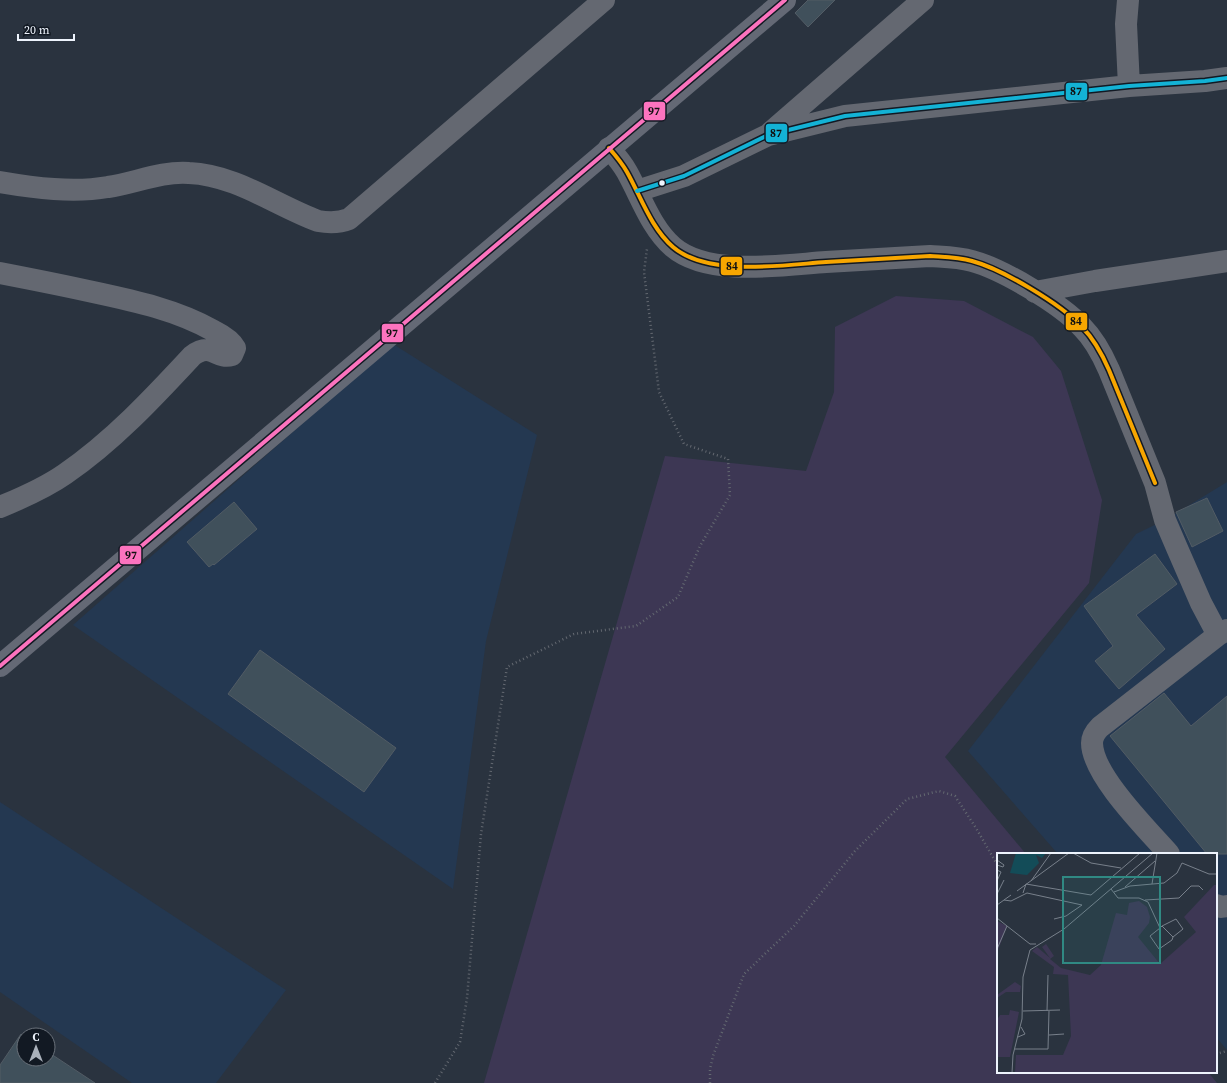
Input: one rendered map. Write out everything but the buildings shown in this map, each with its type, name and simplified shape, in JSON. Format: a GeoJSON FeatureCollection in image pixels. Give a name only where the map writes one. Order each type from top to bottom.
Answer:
{"type":"FeatureCollection","features":[{"type":"Feature","properties":{"kind":"main road"},"geometry":{"type":"LineString","coordinates":[[0,666],[785,0]]}},
{"type":"Feature","properties":{"kind":"street"},"geometry":{"type":"LineString","coordinates":[[0,182],[83,190],[109,187],[166,173],[189,172],[212,176],[232,182],[318,221],[330,223],[340,222],[349,219],[604,0]]}},
{"type":"Feature","properties":{"kind":"street"},"geometry":{"type":"LineString","coordinates":[[768,135],[923,0]]}},
{"type":"Feature","properties":{"kind":"street"},"geometry":{"type":"LineString","coordinates":[[1128,0],[1126,24],[1128,86]]}},
{"type":"Feature","properties":{"kind":"street"},"geometry":{"type":"LineString","coordinates":[[637,191],[684,176],[768,135],[845,116],[1128,86],[1205,81],[1227,78]]}},
{"type":"Feature","properties":{"kind":"street"},"geometry":{"type":"LineString","coordinates":[[609,148],[627,171],[656,227],[673,247],[693,259],[706,263],[736,267],[754,267],[930,256],[959,258],[982,264],[1035,292],[1070,316],[1081,326],[1098,348],[1109,370],[1156,483],[1166,520],[1201,603],[1223,632],[1100,727],[1095,733],[1092,742],[1094,754],[1101,770],[1122,799],[1168,853]]}},
{"type":"Feature","properties":{"kind":"street"},"geometry":{"type":"LineString","coordinates":[[1035,292],[1095,281],[1227,261]]}},
{"type":"Feature","properties":{"kind":"street"},"geometry":{"type":"LineString","coordinates":[[0,273],[120,298],[169,310],[198,322],[224,337],[235,348],[232,355],[228,356],[208,349],[199,351],[192,356],[155,396],[98,449],[64,474],[29,494],[0,507]]}},
{"type":"Feature","properties":{"kind":"street"},"geometry":{"type":"LineString","coordinates":[[1217,905],[1221,907],[1227,906]]}},
{"type":"Feature","properties":{"kind":"path"},"geometry":{"type":"LineString","coordinates":[[435,1083],[460,1042],[467,998],[481,834],[507,667],[574,634],[636,626],[678,597],[700,546],[730,495],[728,458],[684,444],[659,392],[644,272],[647,246]]}},
{"type":"Feature","properties":{"kind":"path"},"geometry":{"type":"LineString","coordinates":[[710,1083],[710,1069],[713,1056],[744,974],[794,926],[855,852],[908,799],[940,791],[955,796],[997,864]]}},
{"type":"Feature","properties":{"kind":"path"},"geometry":{"type":"LineString","coordinates":[[1217,1054],[1227,1051]]}},
{"type":"Feature","properties":{"kind":"shaded area"},"geometry":{"type":"Polygon","coordinates":[[[896,296],[964,301],[1033,337],[1061,371],[1102,500],[1089,583],[945,757],[1025,853],[997,853],[997,1073],[1209,1073],[1217,1083],[484,1083],[665,456],[806,471],[834,392],[835,327],[896,296]]]}},
{"type":"Feature","properties":{"kind":"shaded area"},"geometry":{"type":"Polygon","coordinates":[[[393,344],[537,435],[486,641],[453,889],[73,625],[393,344]]]}},
{"type":"Feature","properties":{"kind":"shaded area"},"geometry":{"type":"Polygon","coordinates":[[[1227,482],[1227,1050],[1217,1038],[1217,853],[1057,853],[968,751],[1136,534],[1165,520],[1227,482]]]}},
{"type":"Feature","properties":{"kind":"shaded area"},"geometry":{"type":"Polygon","coordinates":[[[0,802],[286,990],[216,1083],[132,1083],[56,1031],[56,1027],[51,1027],[0,992],[0,802]]]}},
{"type":"Feature","properties":{"kind":"transit line","name":"97"},"geometry":{"type":"LineString","coordinates":[[0,666],[785,0]]}},
{"type":"Feature","properties":{"kind":"transit line","name":"87"},"geometry":{"type":"LineString","coordinates":[[637,191],[684,176],[768,135],[845,116],[1129,86],[1205,81],[1227,78]]}},
{"type":"Feature","properties":{"kind":"transit line","name":"84"},"geometry":{"type":"LineString","coordinates":[[609,148],[625,169],[658,231],[673,247],[688,256],[706,262],[725,266],[746,267],[930,256],[951,257],[984,265],[999,271],[1030,288],[1072,318],[1094,342],[1109,370],[1155,483]]}}]}
